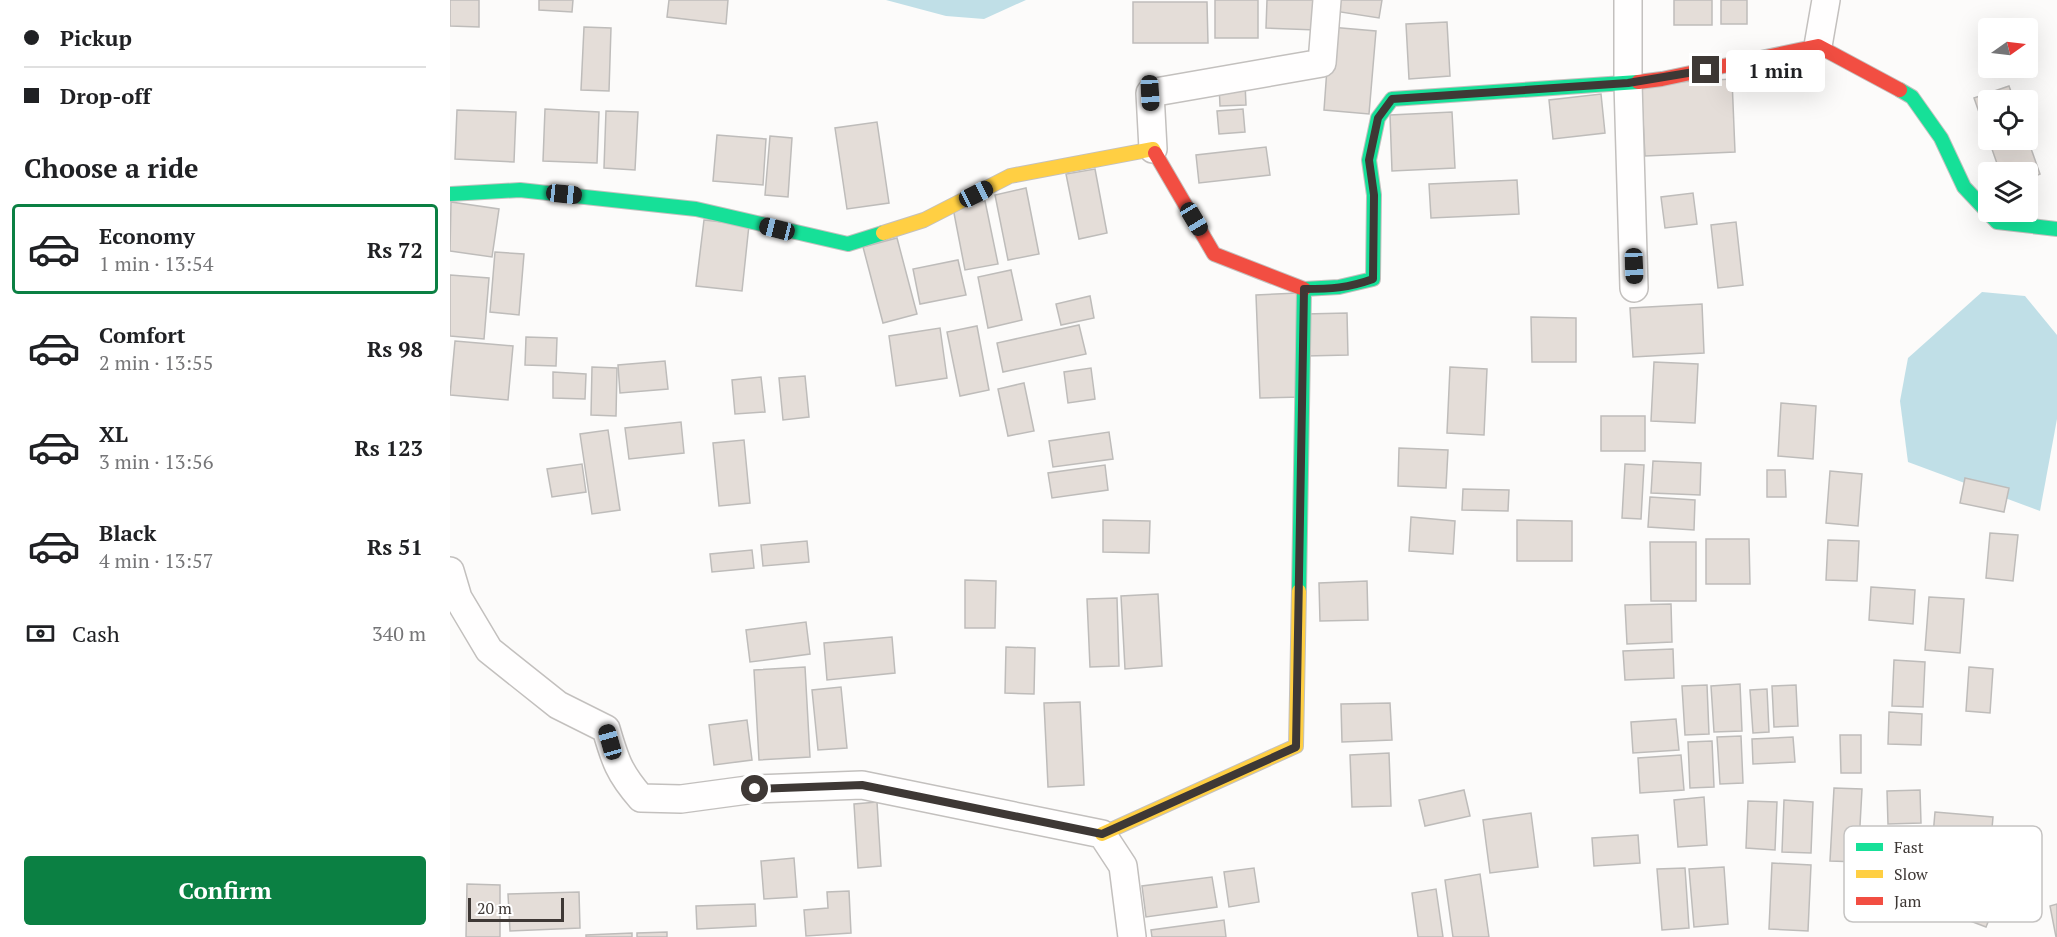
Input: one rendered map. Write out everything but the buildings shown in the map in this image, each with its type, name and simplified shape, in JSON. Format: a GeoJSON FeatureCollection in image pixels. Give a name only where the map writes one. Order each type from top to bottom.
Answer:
{"type":"FeatureCollection","features":[{"type":"Feature","properties":{"kind":"street"},"geometry":{"type":"LineString","coordinates":[[1327,0],[1322,63],[1150,93],[1153,149],[1214,254],[1304,289],[1334,290],[1373,279],[1374,195],[1369,160],[1378,118],[1392,99],[1662,79],[1818,46],[1912,97],[1941,138],[1964,187],[1997,222],[2057,230]]}},
{"type":"Feature","properties":{"kind":"street"},"geometry":{"type":"LineString","coordinates":[[1628,0],[1634,288]]}},
{"type":"Feature","properties":{"kind":"street"},"geometry":{"type":"LineString","coordinates":[[1818,46],[1826,0]]}},
{"type":"Feature","properties":{"kind":"street"},"geometry":{"type":"LineString","coordinates":[[450,194],[520,190],[696,208],[848,244],[924,220],[1011,176],[1153,149]]}},
{"type":"Feature","properties":{"kind":"street"},"geometry":{"type":"LineString","coordinates":[[450,571],[458,598],[489,650],[558,705],[606,729],[614,756],[624,778],[641,798],[681,799],[755,789],[862,785],[1102,834],[1296,747],[1304,289]]}},
{"type":"Feature","properties":{"kind":"street"},"geometry":{"type":"LineString","coordinates":[[1102,834],[1123,866],[1132,937]]}},
{"type":"Feature","properties":{"kind":"water"},"geometry":{"type":"Polygon","coordinates":[[[886,0],[1026,0],[984,19],[946,16],[886,0]]]}},
{"type":"Feature","properties":{"kind":"water"},"geometry":{"type":"Polygon","coordinates":[[[1982,292],[2025,296],[2057,335],[2057,419],[2040,511],[1908,462],[1900,401],[1908,358],[1982,292]]]}},
{"type":"Feature","properties":{"kind":"traffic: fast"},"geometry":{"type":"LineString","coordinates":[[1299,591],[1304,289],[1339,287],[1373,279],[1374,195],[1369,160],[1378,118],[1392,99],[1638,82]]}},
{"type":"Feature","properties":{"kind":"traffic: fast"},"geometry":{"type":"LineString","coordinates":[[1900,90],[1912,97],[1941,138],[1964,187],[1997,222],[2057,229]]}},
{"type":"Feature","properties":{"kind":"traffic: fast"},"geometry":{"type":"LineString","coordinates":[[450,194],[520,190],[696,209],[848,244],[883,233]]}},
{"type":"Feature","properties":{"kind":"traffic: slow"},"geometry":{"type":"LineString","coordinates":[[883,233],[924,220],[1010,176],[1153,149],[1155,153]]}},
{"type":"Feature","properties":{"kind":"traffic: slow"},"geometry":{"type":"LineString","coordinates":[[1102,834],[1296,746],[1299,591]]}},
{"type":"Feature","properties":{"kind":"traffic: jam"},"geometry":{"type":"LineString","coordinates":[[1638,82],[1818,46],[1900,90]]}},
{"type":"Feature","properties":{"kind":"traffic: jam"},"geometry":{"type":"LineString","coordinates":[[1155,153],[1214,254],[1304,289]]}},
{"type":"Feature","properties":{"kind":"route"},"geometry":{"type":"LineString","coordinates":[[755,789],[862,785],[1102,834],[1296,747],[1304,289],[1334,290],[1373,279],[1374,195],[1369,160],[1378,118],[1392,99],[1628,83],[1706,70]]}}]}
